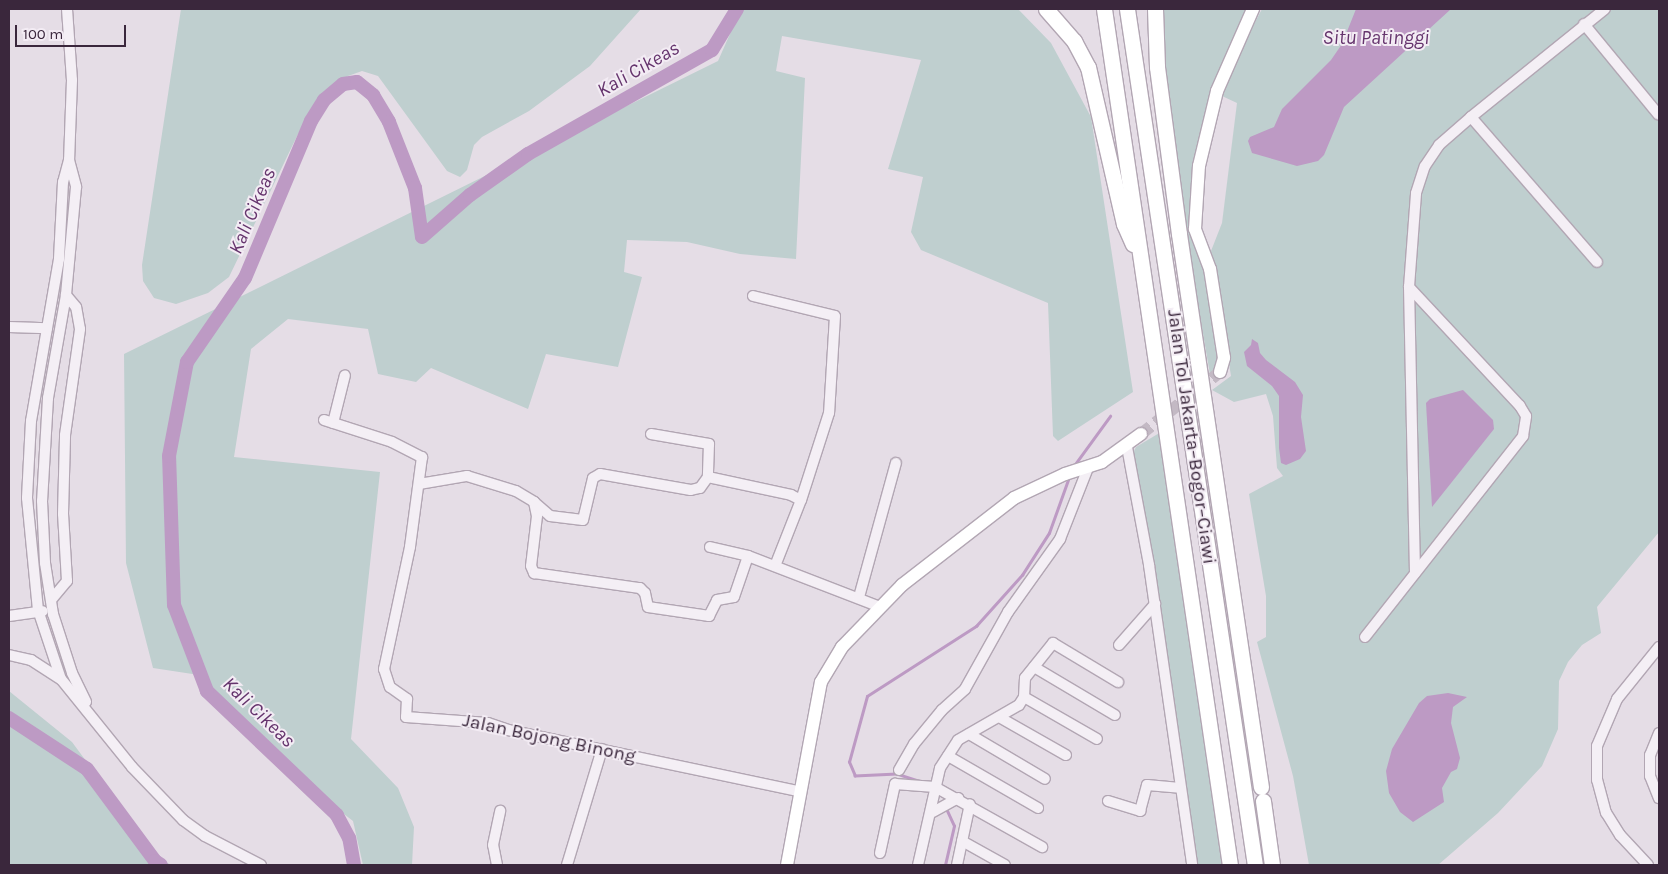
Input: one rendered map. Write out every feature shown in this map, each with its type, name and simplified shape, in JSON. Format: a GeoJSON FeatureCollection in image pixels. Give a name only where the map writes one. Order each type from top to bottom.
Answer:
{"type":"FeatureCollection","features":[{"type":"Feature","properties":{"kind":"highway"},"geometry":{"type":"LineString","coordinates":[[1046,9],[1074,41],[1088,67],[1124,224],[1141,262]]}},
{"type":"Feature","properties":{"kind":"highway","name":"Jalan Tol Jakarta–Bogor–Ciawi"},"geometry":{"type":"LineString","coordinates":[[1104,9],[1230,865]]}},
{"type":"Feature","properties":{"kind":"highway","name":"Jalan Tol Jakarta–Bogor–Ciawi"},"geometry":{"type":"LineString","coordinates":[[1127,9],[1255,865]]}},
{"type":"Feature","properties":{"kind":"highway"},"geometry":{"type":"LineString","coordinates":[[1155,9],[1157,67],[1179,234],[1272,865]]}},
{"type":"Feature","properties":{"kind":"main road"},"geometry":{"type":"LineString","coordinates":[[1220,372],[1224,358],[1210,269],[1195,229],[1198,166],[1217,91],[1253,9]]}},
{"type":"Feature","properties":{"kind":"main road"},"geometry":{"type":"LineString","coordinates":[[787,865],[821,682],[842,647],[880,607],[923,567],[1014,498],[1065,474],[1083,469],[1127,446],[1141,434]]}},
{"type":"Feature","properties":{"kind":"street"},"geometry":{"type":"LineString","coordinates":[[62,679],[38,610],[27,498],[31,421],[59,259],[63,182],[69,160],[72,80],[67,9]]}},
{"type":"Feature","properties":{"kind":"street"},"geometry":{"type":"LineString","coordinates":[[1415,573],[1409,287],[1416,193],[1424,166],[1439,145],[1471,116],[1605,9]]}},
{"type":"Feature","properties":{"kind":"street"},"geometry":{"type":"LineString","coordinates":[[1584,24],[1658,114]]}},
{"type":"Feature","properties":{"kind":"street"},"geometry":{"type":"LineString","coordinates":[[1471,116],[1597,262]]}},
{"type":"Feature","properties":{"kind":"street"},"geometry":{"type":"LineString","coordinates":[[69,160],[76,187],[66,295],[48,398],[42,468],[43,529],[53,614],[72,673],[94,718]]}},
{"type":"Feature","properties":{"kind":"street"},"geometry":{"type":"LineString","coordinates":[[1365,637],[1523,436],[1526,416],[1520,406],[1409,287]]}},
{"type":"Feature","properties":{"kind":"street"},"geometry":{"type":"LineString","coordinates":[[51,600],[67,581],[63,514],[65,435],[80,330],[76,307],[66,295]]}},
{"type":"Feature","properties":{"kind":"street"},"geometry":{"type":"LineString","coordinates":[[753,296],[835,316],[829,413],[800,500],[775,566]]}},
{"type":"Feature","properties":{"kind":"street"},"geometry":{"type":"LineString","coordinates":[[9,326],[47,328]]}},
{"type":"Feature","properties":{"kind":"street","name":"Jalan Bojong Binong"},"geometry":{"type":"LineString","coordinates":[[345,375],[329,421],[417,452],[423,461],[410,547],[384,669],[390,686],[408,699],[404,716],[471,720],[800,792]]}},
{"type":"Feature","properties":{"kind":"street"},"geometry":{"type":"LineString","coordinates":[[419,484],[467,476],[479,478],[516,491],[534,502],[550,516],[583,520],[597,474],[691,490],[700,488],[708,477],[709,444],[651,434]]}},
{"type":"Feature","properties":{"kind":"street"},"geometry":{"type":"LineString","coordinates":[[1127,446],[1155,604],[1192,865]]}},
{"type":"Feature","properties":{"kind":"street"},"geometry":{"type":"LineString","coordinates":[[859,597],[896,463]]}},
{"type":"Feature","properties":{"kind":"street"},"geometry":{"type":"LineString","coordinates":[[899,770],[914,744],[942,710],[965,689],[1008,612],[1060,539],[1083,469]]}},
{"type":"Feature","properties":{"kind":"street"},"geometry":{"type":"LineString","coordinates":[[708,477],[800,500]]}},
{"type":"Feature","properties":{"kind":"street"},"geometry":{"type":"LineString","coordinates":[[534,502],[537,516],[531,566],[534,573],[640,588],[644,593],[648,608],[709,616],[717,600],[734,597],[748,556]]}},
{"type":"Feature","properties":{"kind":"street"},"geometry":{"type":"LineString","coordinates":[[710,547],[748,556],[859,597],[880,607]]}},
{"type":"Feature","properties":{"kind":"street"},"geometry":{"type":"LineString","coordinates":[[1119,645],[1155,604]]}},
{"type":"Feature","properties":{"kind":"street"},"geometry":{"type":"LineString","coordinates":[[9,616],[38,610],[53,614]]}},
{"type":"Feature","properties":{"kind":"street"},"geometry":{"type":"LineString","coordinates":[[918,865],[933,812],[935,787],[948,756],[958,740],[1019,705],[1024,697],[1025,678],[1053,643],[1118,682]]}},
{"type":"Feature","properties":{"kind":"street"},"geometry":{"type":"LineString","coordinates":[[1648,865],[1620,835],[1606,813],[1597,780],[1597,746],[1617,699],[1659,646]]}},
{"type":"Feature","properties":{"kind":"street"},"geometry":{"type":"LineString","coordinates":[[9,655],[31,660],[62,679],[164,803],[205,836],[260,865]]}},
{"type":"Feature","properties":{"kind":"street"},"geometry":{"type":"LineString","coordinates":[[1034,667],[1115,715]]}},
{"type":"Feature","properties":{"kind":"street"},"geometry":{"type":"LineString","coordinates":[[62,679],[72,673]]}},
{"type":"Feature","properties":{"kind":"street"},"geometry":{"type":"LineString","coordinates":[[1024,697],[1097,739]]}},
{"type":"Feature","properties":{"kind":"street"},"geometry":{"type":"LineString","coordinates":[[998,717],[1066,755]]}},
{"type":"Feature","properties":{"kind":"street"},"geometry":{"type":"LineString","coordinates":[[969,734],[1045,779]]}},
{"type":"Feature","properties":{"kind":"street"},"geometry":{"type":"LineString","coordinates":[[1659,734],[1650,755],[1650,776],[1659,798]]}},
{"type":"Feature","properties":{"kind":"street"},"geometry":{"type":"LineString","coordinates":[[567,865],[602,750]]}},
{"type":"Feature","properties":{"kind":"street"},"geometry":{"type":"LineString","coordinates":[[948,756],[1038,808]]}},
{"type":"Feature","properties":{"kind":"street"},"geometry":{"type":"LineString","coordinates":[[880,853],[895,784],[935,787],[970,804],[1042,847]]}},
{"type":"Feature","properties":{"kind":"street"},"geometry":{"type":"LineString","coordinates":[[1108,801],[1140,811],[1147,785],[1180,788]]}},
{"type":"Feature","properties":{"kind":"street"},"geometry":{"type":"LineString","coordinates":[[933,812],[958,798]]}},
{"type":"Feature","properties":{"kind":"street"},"geometry":{"type":"LineString","coordinates":[[957,865],[970,804]]}},
{"type":"Feature","properties":{"kind":"street"},"geometry":{"type":"LineString","coordinates":[[497,865],[493,845],[500,811]]}},
{"type":"Feature","properties":{"kind":"street"},"geometry":{"type":"LineString","coordinates":[[962,841],[1005,865]]}},
{"type":"Feature","properties":{"kind":"shaded area"},"geometry":{"type":"Polygon","coordinates":[[[181,9],[641,9],[590,66],[529,111],[482,137],[474,145],[467,170],[460,177],[447,171],[378,76],[362,71],[348,76],[324,93],[298,134],[229,277],[208,293],[176,304],[154,298],[143,281],[142,265],[181,9]]]}},
{"type":"Feature","properties":{"kind":"shaded area"},"geometry":{"type":"Polygon","coordinates":[[[741,9],[1018,9],[1051,43],[1091,117],[1133,392],[1058,441],[1053,436],[1048,303],[921,250],[911,232],[923,177],[888,169],[921,60],[782,36],[776,71],[805,78],[796,259],[740,254],[687,242],[627,240],[624,272],[642,277],[618,367],[546,354],[528,409],[431,368],[416,382],[378,374],[368,329],[288,319],[251,349],[234,457],[380,472],[351,739],[398,788],[414,827],[412,865],[363,865],[353,821],[256,746],[199,675],[153,668],[126,563],[124,354],[718,61],[741,9]]]}},
{"type":"Feature","properties":{"kind":"shaded area"},"geometry":{"type":"Polygon","coordinates":[[[1158,9],[1251,9],[1214,87],[1197,145],[1192,204],[1203,254],[1219,366],[1210,374],[1172,156],[1158,9]]]}},
{"type":"Feature","properties":{"kind":"shaded area"},"geometry":{"type":"Polygon","coordinates":[[[1262,9],[1659,9],[1659,532],[1597,607],[1601,633],[1582,645],[1568,662],[1559,681],[1558,729],[1542,766],[1498,813],[1438,865],[1309,865],[1293,776],[1257,642],[1266,637],[1266,596],[1249,494],[1283,476],[1277,468],[1273,416],[1266,394],[1234,402],[1212,390],[1231,376],[1211,251],[1222,223],[1237,103],[1222,96],[1236,58],[1262,9]]]}},
{"type":"Feature","properties":{"kind":"shaded area"},"geometry":{"type":"Polygon","coordinates":[[[1166,429],[1230,865],[1197,865],[1130,459],[1136,447],[1166,429]]]}},
{"type":"Feature","properties":{"kind":"shaded area"},"geometry":{"type":"Polygon","coordinates":[[[9,691],[72,742],[157,857],[171,865],[9,865],[9,691]]]}},
{"type":"Feature","properties":{"kind":"water","name":"Situ Patinggi"},"geometry":{"type":"Polygon","coordinates":[[[1356,9],[1451,9],[1344,107],[1324,155],[1318,161],[1297,166],[1252,153],[1248,141],[1250,137],[1274,127],[1282,109],[1331,60],[1342,44],[1356,9]]]}},
{"type":"Feature","properties":{"kind":"water"},"geometry":{"type":"Polygon","coordinates":[[[1252,339],[1258,343],[1260,353],[1266,360],[1295,382],[1303,395],[1301,417],[1306,451],[1300,459],[1286,465],[1281,463],[1279,448],[1279,396],[1272,386],[1247,366],[1244,352],[1251,345],[1252,339]]]}},
{"type":"Feature","properties":{"kind":"water"},"geometry":{"type":"Polygon","coordinates":[[[1463,390],[1493,420],[1494,429],[1432,507],[1426,403],[1430,399],[1463,390]]]}},
{"type":"Feature","properties":{"kind":"water"},"geometry":{"type":"Polygon","coordinates":[[[1448,693],[1467,697],[1453,707],[1451,723],[1460,758],[1457,769],[1451,772],[1442,788],[1444,802],[1413,822],[1400,812],[1389,793],[1386,771],[1392,749],[1419,703],[1427,696],[1448,693]]]}},
{"type":"Feature","properties":{"kind":"waterway","name":"Kali Cikeas"},"geometry":{"type":"LineString","coordinates":[[354,865],[349,838],[337,815],[207,691],[174,605],[169,456],[187,362],[245,278],[311,121],[324,100],[343,84],[357,82],[373,95],[389,122],[415,188],[422,237],[470,195],[528,154],[712,50],[737,9]]}},
{"type":"Feature","properties":{"kind":"waterway"},"geometry":{"type":"LineString","coordinates":[[1073,467],[1110,416]]}},
{"type":"Feature","properties":{"kind":"waterway"},"geometry":{"type":"LineString","coordinates":[[921,782],[897,774],[855,776],[849,762],[867,696],[976,626],[1022,575],[1049,533],[1069,477]]}},
{"type":"Feature","properties":{"kind":"waterway","name":"Kali Cikeas"},"geometry":{"type":"LineString","coordinates":[[9,718],[87,769],[155,861],[161,865]]}},
{"type":"Feature","properties":{"kind":"waterway"},"geometry":{"type":"LineString","coordinates":[[945,865],[954,826],[946,809]]}},
{"type":"Feature","properties":{"kind":"tunnel"},"geometry":{"type":"LineString","coordinates":[[1141,434],[1220,372]]}}]}
